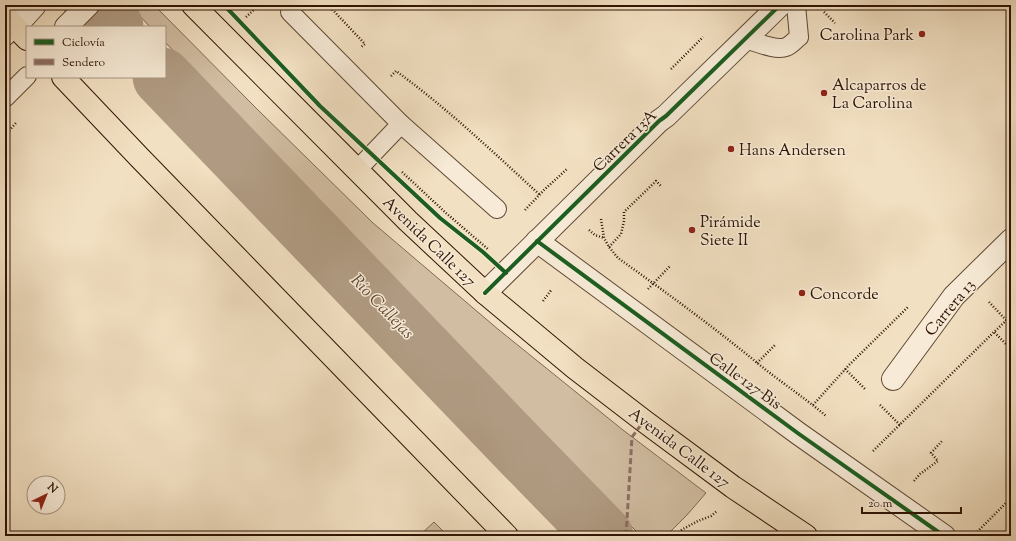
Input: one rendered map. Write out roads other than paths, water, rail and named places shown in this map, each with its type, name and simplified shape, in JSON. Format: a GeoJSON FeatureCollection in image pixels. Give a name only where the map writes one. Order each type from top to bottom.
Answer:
{"type":"FeatureCollection","features":[{"type":"Feature","properties":{"kind":"main road","name":"Avenida Calle 127"},"geometry":{"type":"LineString","coordinates":[[193,5],[408,221],[485,293],[575,368],[644,421],[733,487],[806,536]]}},
{"type":"Feature","properties":{"kind":"main road"},"geometry":{"type":"LineString","coordinates":[[64,78],[507,536]]}},
{"type":"Feature","properties":{"kind":"street"},"geometry":{"type":"LineString","coordinates":[[13,29],[35,5]]}},
{"type":"Feature","properties":{"kind":"street"},"geometry":{"type":"LineString","coordinates":[[68,24],[88,5]]}},
{"type":"Feature","properties":{"kind":"street","name":"Carrera 13A"},"geometry":{"type":"LineString","coordinates":[[485,293],[659,121],[666,116],[780,5]]}},
{"type":"Feature","properties":{"kind":"street","name":"Carrera 13"},"geometry":{"type":"LineString","coordinates":[[893,379],[954,296],[1011,240]]}},
{"type":"Feature","properties":{"kind":"street","name":"Calle 127 Bis"},"geometry":{"type":"LineString","coordinates":[[537,241],[787,425],[944,536]]}},
{"type":"Feature","properties":{"kind":"lane"},"geometry":{"type":"LineString","coordinates":[[745,39],[776,48],[790,45],[799,36],[796,5]]}},
{"type":"Feature","properties":{"kind":"lane"},"geometry":{"type":"LineString","coordinates":[[290,12],[402,124],[497,209]]}},
{"type":"Feature","properties":{"kind":"lane"},"geometry":{"type":"LineString","coordinates":[[5,98],[26,77]]}},
{"type":"Feature","properties":{"kind":"lane"},"geometry":{"type":"LineString","coordinates":[[357,170],[402,124]]}},
{"type":"Feature","properties":{"kind":"waterway","name":"Río Callejas"},"geometry":{"type":"LineString","coordinates":[[93,5],[113,26]]}},
{"type":"Feature","properties":{"kind":"waterway","name":"Río Callejas"},"geometry":{"type":"LineString","coordinates":[[163,78],[604,536]]}},
{"type":"Feature","properties":{"kind":"place","name":"Carolina Park"},"geometry":{"type":"Point","coordinates":[922,34]}},
{"type":"Feature","properties":{"kind":"place","name":"Alcaparros de La Carolina"},"geometry":{"type":"Point","coordinates":[824,93]}},
{"type":"Feature","properties":{"kind":"place","name":"Hans Andersen"},"geometry":{"type":"Point","coordinates":[731,149]}},
{"type":"Feature","properties":{"kind":"place","name":"Pirámide Siete II"},"geometry":{"type":"Point","coordinates":[692,230]}},
{"type":"Feature","properties":{"kind":"place","name":"Concorde"},"geometry":{"type":"Point","coordinates":[802,293]}}]}
